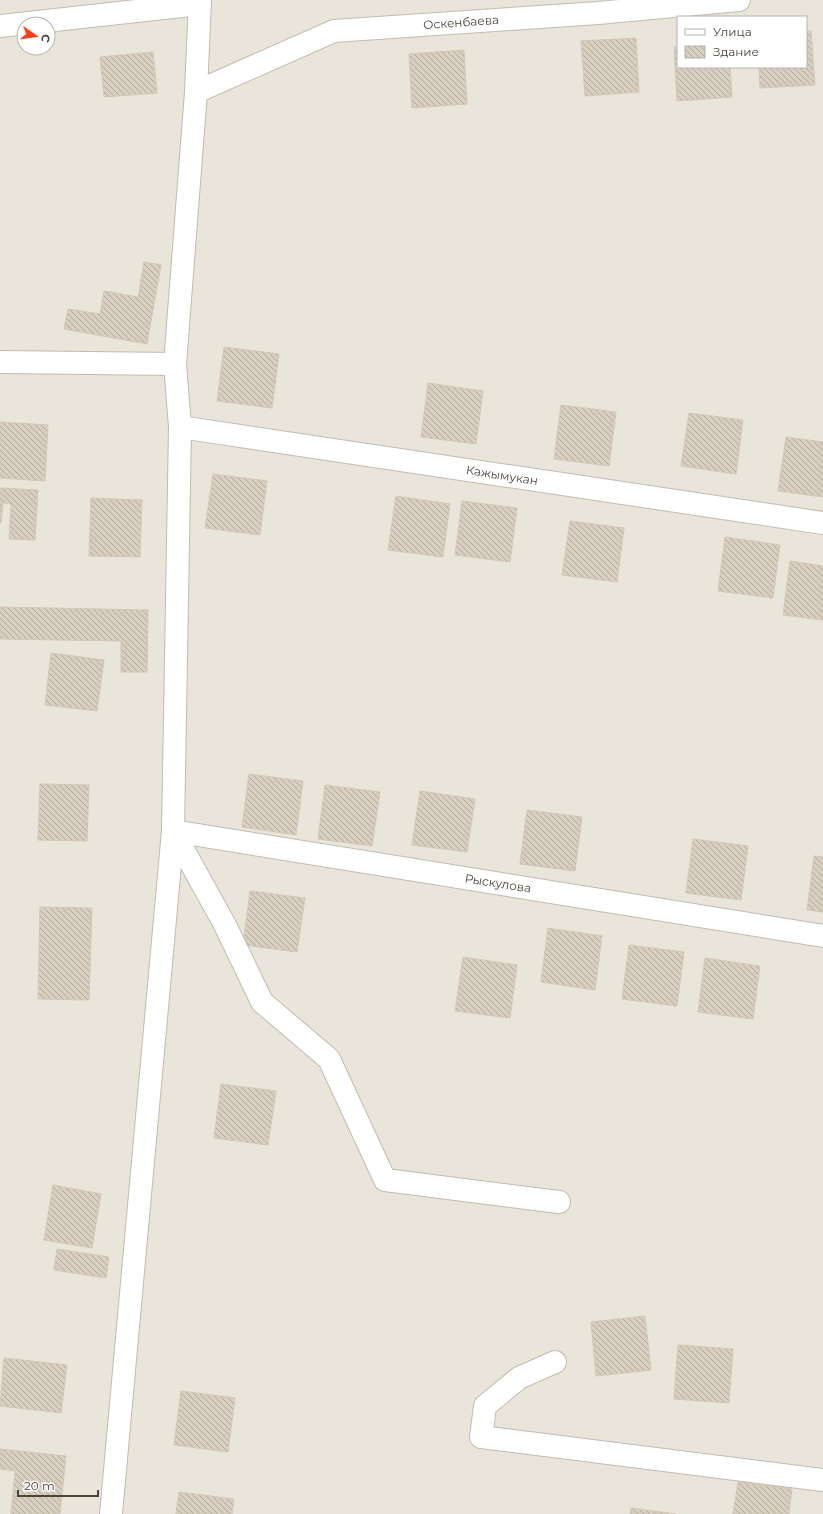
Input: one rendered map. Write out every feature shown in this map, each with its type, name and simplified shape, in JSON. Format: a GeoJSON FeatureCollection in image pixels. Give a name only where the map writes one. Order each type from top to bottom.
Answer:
{"type":"FeatureCollection","features":[{"type":"Feature","properties":{"kind":"street","name":"Оскенбаева"},"geometry":{"type":"LineString","coordinates":[[196,92],[334,31],[590,14],[740,0]]}},
{"type":"Feature","properties":{"kind":"street"},"geometry":{"type":"LineString","coordinates":[[0,26],[200,2],[196,92],[174,364],[180,427],[173,831],[111,1514]]}},
{"type":"Feature","properties":{"kind":"street"},"geometry":{"type":"LineString","coordinates":[[0,362],[174,364]]}},
{"type":"Feature","properties":{"kind":"street","name":"Кажымукан"},"geometry":{"type":"LineString","coordinates":[[180,427],[823,523]]}},
{"type":"Feature","properties":{"kind":"street"},"geometry":{"type":"LineString","coordinates":[[173,831],[225,925],[262,1002],[329,1059],[385,1180],[559,1202]]}},
{"type":"Feature","properties":{"kind":"street","name":"Рыскулова"},"geometry":{"type":"LineString","coordinates":[[173,831],[823,936]]}},
{"type":"Feature","properties":{"kind":"street"},"geometry":{"type":"LineString","coordinates":[[555,1362],[519,1378],[485,1406],[481,1437],[823,1480]]}},
{"type":"Feature","properties":{"kind":"shaded area"},"geometry":{"type":"Polygon","coordinates":[[[0,0],[823,0],[823,1514],[0,1514],[0,0]]]}},
{"type":"Feature","properties":{"kind":"building"},"geometry":{"type":"Polygon","coordinates":[[[807,31],[811,31],[815,85],[760,88],[759,68],[807,68],[807,31]]]}},
{"type":"Feature","properties":{"kind":"building"},"geometry":{"type":"Polygon","coordinates":[[[636,38],[639,92],[585,96],[581,41],[636,38]]]}},
{"type":"Feature","properties":{"kind":"building"},"geometry":{"type":"Polygon","coordinates":[[[674,47],[677,47],[677,68],[730,68],[732,97],[677,101],[674,47]]]}},
{"type":"Feature","properties":{"kind":"building"},"geometry":{"type":"Polygon","coordinates":[[[464,50],[467,104],[412,108],[409,54],[464,50]]]}},
{"type":"Feature","properties":{"kind":"building"},"geometry":{"type":"Polygon","coordinates":[[[153,52],[157,93],[104,97],[100,57],[153,52]]]}},
{"type":"Feature","properties":{"kind":"building"},"geometry":{"type":"Polygon","coordinates":[[[144,262],[161,265],[147,344],[64,329],[68,309],[100,314],[104,291],[138,297],[144,262]]]}},
{"type":"Feature","properties":{"kind":"building"},"geometry":{"type":"Polygon","coordinates":[[[224,347],[279,354],[272,408],[217,401],[224,347]]]}},
{"type":"Feature","properties":{"kind":"building"},"geometry":{"type":"Polygon","coordinates":[[[428,383],[483,391],[476,444],[421,437],[428,383]]]}},
{"type":"Feature","properties":{"kind":"building"},"geometry":{"type":"Polygon","coordinates":[[[561,405],[616,412],[609,466],[554,459],[561,405]]]}},
{"type":"Feature","properties":{"kind":"building"},"geometry":{"type":"Polygon","coordinates":[[[689,413],[743,420],[736,474],[681,466],[689,413]]]}},
{"type":"Feature","properties":{"kind":"building"},"geometry":{"type":"Polygon","coordinates":[[[0,422],[48,425],[45,481],[0,478],[0,422]]]}},
{"type":"Feature","properties":{"kind":"building"},"geometry":{"type":"Polygon","coordinates":[[[786,437],[823,442],[823,497],[778,491],[786,437]]]}},
{"type":"Feature","properties":{"kind":"building"},"geometry":{"type":"Polygon","coordinates":[[[213,474],[267,481],[260,535],[205,528],[213,474]]]}},
{"type":"Feature","properties":{"kind":"building"},"geometry":{"type":"Polygon","coordinates":[[[0,488],[38,490],[35,540],[9,539],[11,504],[3,503],[0,523],[0,488]]]}},
{"type":"Feature","properties":{"kind":"building"},"geometry":{"type":"Polygon","coordinates":[[[396,496],[450,504],[443,557],[388,550],[396,496]]]}},
{"type":"Feature","properties":{"kind":"building"},"geometry":{"type":"Polygon","coordinates":[[[91,498],[142,500],[140,557],[89,556],[91,498]]]}},
{"type":"Feature","properties":{"kind":"building"},"geometry":{"type":"Polygon","coordinates":[[[462,501],[517,508],[510,562],[455,555],[462,501]]]}},
{"type":"Feature","properties":{"kind":"building"},"geometry":{"type":"Polygon","coordinates":[[[570,521],[624,528],[617,582],[562,575],[570,521]]]}},
{"type":"Feature","properties":{"kind":"building"},"geometry":{"type":"Polygon","coordinates":[[[725,537],[780,545],[773,598],[718,591],[725,537]]]}},
{"type":"Feature","properties":{"kind":"building"},"geometry":{"type":"Polygon","coordinates":[[[790,561],[823,566],[823,620],[783,615],[790,561]]]}},
{"type":"Feature","properties":{"kind":"building"},"geometry":{"type":"Polygon","coordinates":[[[0,607],[148,610],[147,672],[121,672],[121,641],[0,639],[0,607]]]}},
{"type":"Feature","properties":{"kind":"building"},"geometry":{"type":"Polygon","coordinates":[[[51,653],[104,660],[97,711],[45,705],[51,653]]]}},
{"type":"Feature","properties":{"kind":"building"},"geometry":{"type":"Polygon","coordinates":[[[249,774],[303,781],[296,835],[242,827],[249,774]]]}},
{"type":"Feature","properties":{"kind":"building"},"geometry":{"type":"Polygon","coordinates":[[[40,784],[89,785],[87,841],[38,840],[40,784]]]}},
{"type":"Feature","properties":{"kind":"building"},"geometry":{"type":"Polygon","coordinates":[[[325,785],[380,792],[372,846],[318,839],[325,785]]]}},
{"type":"Feature","properties":{"kind":"building"},"geometry":{"type":"Polygon","coordinates":[[[420,791],[475,799],[467,852],[412,845],[420,791]]]}},
{"type":"Feature","properties":{"kind":"building"},"geometry":{"type":"Polygon","coordinates":[[[527,810],[582,817],[575,871],[520,864],[527,810]]]}},
{"type":"Feature","properties":{"kind":"building"},"geometry":{"type":"Polygon","coordinates":[[[693,839],[748,846],[741,900],[686,893],[693,839]]]}},
{"type":"Feature","properties":{"kind":"building"},"geometry":{"type":"Polygon","coordinates":[[[814,856],[823,857],[823,912],[807,910],[814,856]]]}},
{"type":"Feature","properties":{"kind":"building"},"geometry":{"type":"Polygon","coordinates":[[[250,891],[305,898],[297,952],[243,945],[250,891]]]}},
{"type":"Feature","properties":{"kind":"building"},"geometry":{"type":"Polygon","coordinates":[[[40,907],[92,908],[89,1000],[38,999],[40,907]]]}},
{"type":"Feature","properties":{"kind":"building"},"geometry":{"type":"Polygon","coordinates":[[[548,928],[602,936],[595,990],[541,982],[548,928]]]}},
{"type":"Feature","properties":{"kind":"building"},"geometry":{"type":"Polygon","coordinates":[[[629,945],[684,952],[677,1006],[622,999],[629,945]]]}},
{"type":"Feature","properties":{"kind":"building"},"geometry":{"type":"Polygon","coordinates":[[[463,957],[517,965],[510,1018],[455,1011],[463,957]]]}},
{"type":"Feature","properties":{"kind":"building"},"geometry":{"type":"Polygon","coordinates":[[[705,958],[760,966],[753,1019],[698,1012],[705,958]]]}},
{"type":"Feature","properties":{"kind":"building"},"geometry":{"type":"Polygon","coordinates":[[[221,1084],[276,1091],[268,1145],[214,1138],[221,1084]]]}},
{"type":"Feature","properties":{"kind":"building"},"geometry":{"type":"Polygon","coordinates":[[[53,1185],[101,1194],[92,1248],[44,1240],[53,1185]]]}},
{"type":"Feature","properties":{"kind":"building"},"geometry":{"type":"Polygon","coordinates":[[[57,1249],[109,1257],[106,1278],[54,1270],[57,1249]]]}},
{"type":"Feature","properties":{"kind":"building"},"geometry":{"type":"Polygon","coordinates":[[[645,1316],[651,1370],[596,1376],[591,1322],[645,1316]]]}},
{"type":"Feature","properties":{"kind":"building"},"geometry":{"type":"Polygon","coordinates":[[[678,1345],[733,1349],[729,1403],[674,1399],[678,1345]]]}},
{"type":"Feature","properties":{"kind":"building"},"geometry":{"type":"Polygon","coordinates":[[[4,1358],[67,1365],[61,1413],[0,1406],[4,1358]]]}},
{"type":"Feature","properties":{"kind":"building"},"geometry":{"type":"Polygon","coordinates":[[[181,1391],[235,1398],[228,1452],[174,1445],[181,1391]]]}},
{"type":"Feature","properties":{"kind":"building"},"geometry":{"type":"Polygon","coordinates":[[[0,1449],[66,1456],[60,1514],[11,1514],[15,1471],[0,1469],[0,1449]]]}},
{"type":"Feature","properties":{"kind":"building"},"geometry":{"type":"Polygon","coordinates":[[[738,1482],[792,1489],[789,1514],[733,1514],[738,1482]]]}},
{"type":"Feature","properties":{"kind":"building"},"geometry":{"type":"Polygon","coordinates":[[[179,1492],[234,1499],[232,1514],[176,1514],[179,1492]]]}},
{"type":"Feature","properties":{"kind":"building"},"geometry":{"type":"Polygon","coordinates":[[[631,1508],[676,1514],[630,1514],[631,1508]]]}}]}
